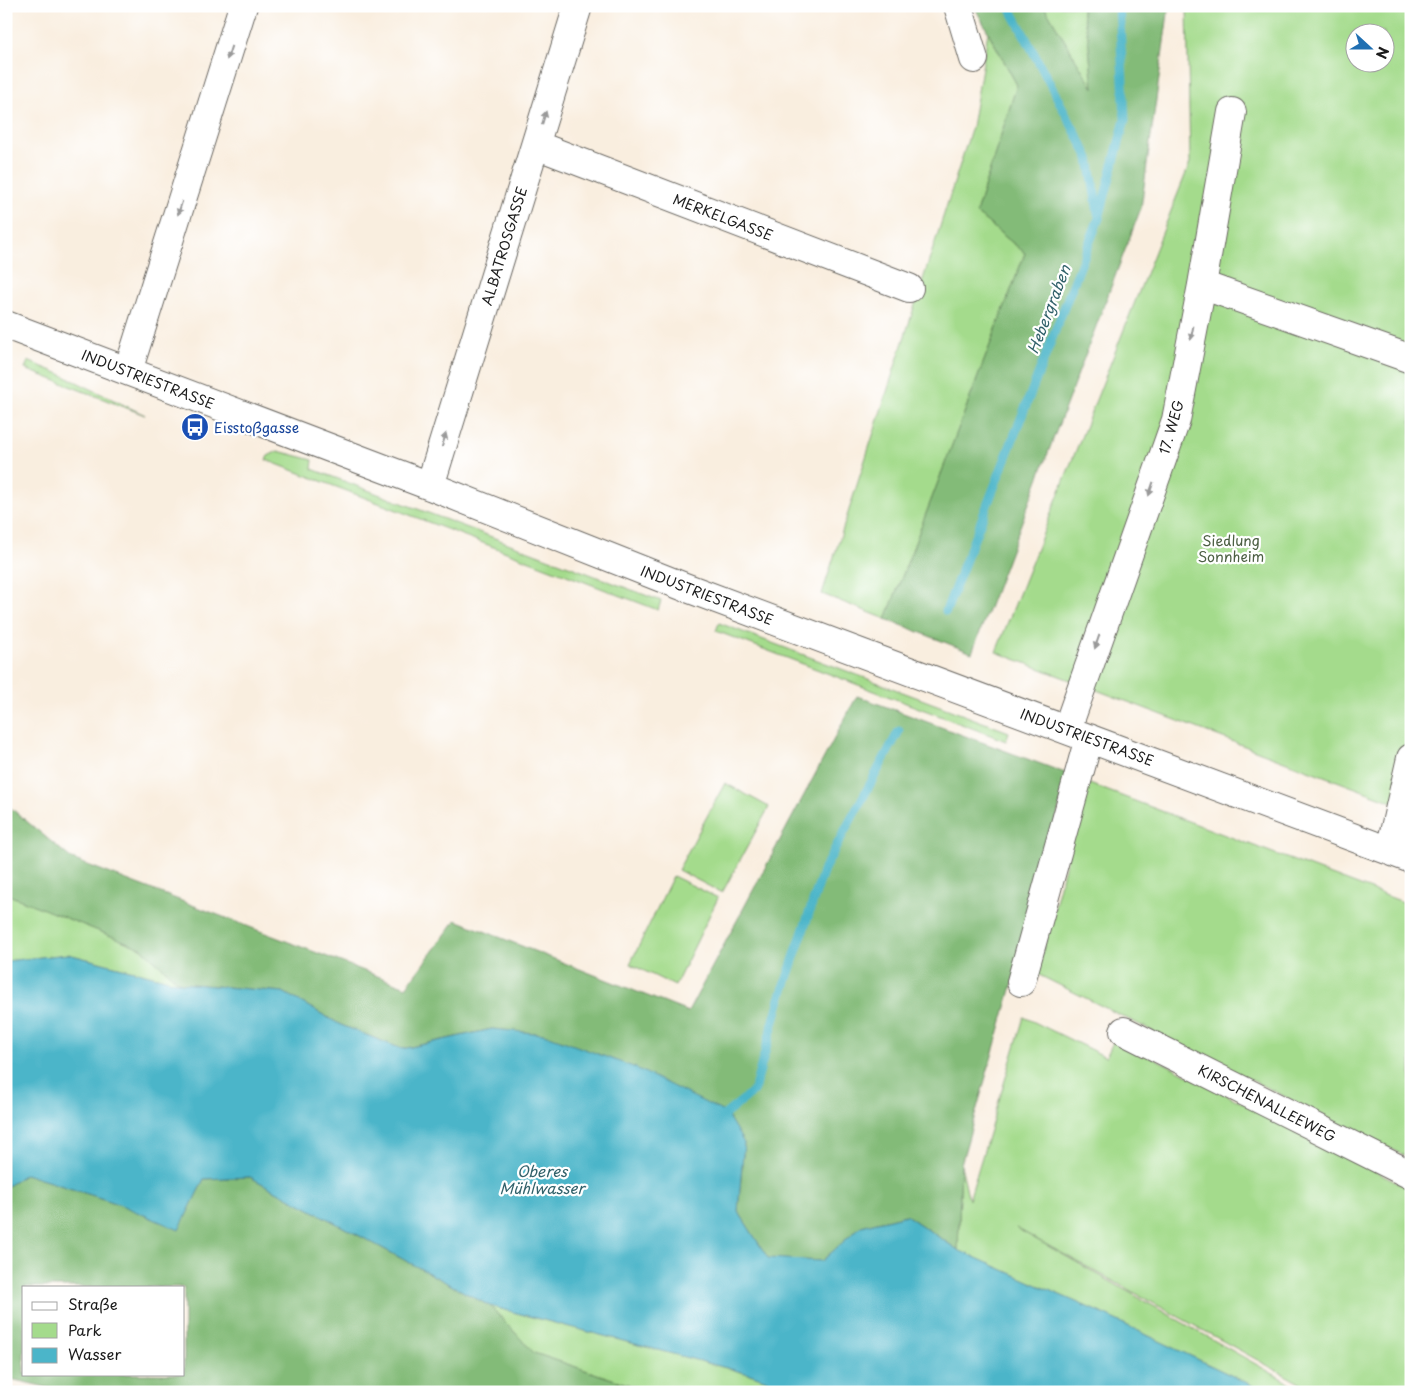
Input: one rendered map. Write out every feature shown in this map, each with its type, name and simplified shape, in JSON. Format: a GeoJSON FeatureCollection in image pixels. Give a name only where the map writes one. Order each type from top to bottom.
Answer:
{"type":"FeatureCollection","features":[{"type":"Feature","properties":{"kind":"street"},"geometry":{"type":"LineString","coordinates":[[128,371],[243,6]]}},
{"type":"Feature","properties":{"kind":"street","name":"ALBATROSGASSE"},"geometry":{"type":"LineString","coordinates":[[430,486],[578,6]]}},
{"type":"Feature","properties":{"kind":"street"},"geometry":{"type":"LineString","coordinates":[[958,6],[974,59]]}},
{"type":"Feature","properties":{"kind":"street","name":"17. WEG"},"geometry":{"type":"LineString","coordinates":[[1021,982],[1078,734],[1176,420],[1232,112]]}},
{"type":"Feature","properties":{"kind":"street","name":"MERKELGASSE"},"geometry":{"type":"LineString","coordinates":[[536,145],[909,288]]}},
{"type":"Feature","properties":{"kind":"street"},"geometry":{"type":"LineString","coordinates":[[1202,285],[1411,359]]}},
{"type":"Feature","properties":{"kind":"street","name":"INDUSTRIESTRASSE"},"geometry":{"type":"LineString","coordinates":[[6,325],[430,486],[690,589],[1400,854]]}},
{"type":"Feature","properties":{"kind":"street"},"geometry":{"type":"LineString","coordinates":[[1400,854],[1411,758]]}},
{"type":"Feature","properties":{"kind":"street","name":"KIRSCHENALLEEWEG"},"geometry":{"type":"LineString","coordinates":[[1124,1031],[1411,1175]]}},
{"type":"Feature","properties":{"kind":"green space"},"geometry":{"type":"Polygon","coordinates":[[[974,6],[1044,6],[1093,88],[1088,36],[1081,6],[1169,6],[1141,208],[972,653],[886,619],[1025,253],[976,213],[1017,85],[974,6]]]}},
{"type":"Feature","properties":{"kind":"green space"},"geometry":{"type":"Polygon","coordinates":[[[1044,6],[1081,6],[1088,35],[1093,89],[1044,6]]]}},
{"type":"Feature","properties":{"kind":"green space","name":"Siedlung Sonnheim"},"geometry":{"type":"Polygon","coordinates":[[[1187,6],[1411,6],[1411,809],[996,652],[1190,163],[1187,6]]]}},
{"type":"Feature","properties":{"kind":"green space"},"geometry":{"type":"Polygon","coordinates":[[[988,32],[1017,85],[976,213],[1025,253],[886,619],[822,594],[972,127],[988,32]]]}},
{"type":"Feature","properties":{"kind":"green space"},"geometry":{"type":"Polygon","coordinates":[[[28,361],[60,374],[145,415],[25,369],[28,361]]]}},
{"type":"Feature","properties":{"kind":"green space"},"geometry":{"type":"Polygon","coordinates":[[[278,451],[313,460],[312,469],[661,601],[658,610],[266,460],[268,456],[278,451]]]}},
{"type":"Feature","properties":{"kind":"green space"},"geometry":{"type":"Polygon","coordinates":[[[719,623],[1009,732],[1006,741],[716,631],[719,623]]]}},
{"type":"Feature","properties":{"kind":"green space"},"geometry":{"type":"Polygon","coordinates":[[[857,696],[1068,774],[1012,986],[961,1164],[958,1250],[906,1215],[861,1226],[822,1261],[768,1259],[738,1211],[744,1143],[544,1034],[492,1029],[402,1049],[341,1025],[283,992],[180,983],[141,948],[6,894],[6,804],[72,859],[406,987],[456,920],[688,1012],[857,696]]]}},
{"type":"Feature","properties":{"kind":"green space"},"geometry":{"type":"Polygon","coordinates":[[[725,783],[769,807],[722,893],[678,870],[725,783]]]}},
{"type":"Feature","properties":{"kind":"green space"},"geometry":{"type":"Polygon","coordinates":[[[1087,783],[1411,905],[1411,1159],[1037,974],[1087,783]]]}},
{"type":"Feature","properties":{"kind":"green space"},"geometry":{"type":"Polygon","coordinates":[[[673,876],[718,898],[675,986],[630,964],[673,876]]]}},
{"type":"Feature","properties":{"kind":"green space"},"geometry":{"type":"Polygon","coordinates":[[[7,894],[141,948],[180,983],[68,954],[6,961],[7,894]]]}},
{"type":"Feature","properties":{"kind":"green space"},"geometry":{"type":"Polygon","coordinates":[[[1024,1017],[1106,1057],[1115,1038],[1411,1189],[1411,1392],[1316,1392],[1016,1228],[1305,1392],[1266,1392],[1101,1313],[958,1250],[961,1165],[969,1200],[1024,1017]]]}},
{"type":"Feature","properties":{"kind":"green space"},"geometry":{"type":"Polygon","coordinates":[[[25,1174],[116,1203],[179,1229],[204,1179],[250,1177],[490,1306],[534,1353],[651,1392],[68,1392],[6,1378],[6,1187],[25,1174]]]}},
{"type":"Feature","properties":{"kind":"green space"},"geometry":{"type":"Polygon","coordinates":[[[490,1306],[753,1375],[799,1392],[651,1392],[534,1353],[490,1306]]]}},
{"type":"Feature","properties":{"kind":"water","name":"Oberes Mühlwasser"},"geometry":{"type":"Polygon","coordinates":[[[68,954],[180,983],[283,992],[341,1025],[402,1049],[492,1029],[544,1034],[636,1068],[726,1113],[744,1143],[738,1211],[768,1258],[822,1261],[861,1226],[906,1215],[958,1250],[1101,1313],[1266,1392],[799,1392],[753,1375],[490,1306],[250,1177],[204,1179],[179,1230],[116,1203],[25,1174],[6,1187],[6,961],[68,954]]]}},
{"type":"Feature","properties":{"kind":"waterway"},"geometry":{"type":"LineString","coordinates":[[1009,6],[1089,158],[1098,213]]}},
{"type":"Feature","properties":{"kind":"waterway","name":"Hebergraben"},"geometry":{"type":"LineString","coordinates":[[946,611],[1099,218],[1125,120],[1119,6]]}},
{"type":"Feature","properties":{"kind":"waterway"},"geometry":{"type":"LineString","coordinates":[[717,1121],[754,1091],[780,999],[824,869],[899,731]]}},
{"type":"Feature","properties":{"kind":"place","name":"Eisstoßgasse"},"geometry":{"type":"Point","coordinates":[195,427]}}]}
